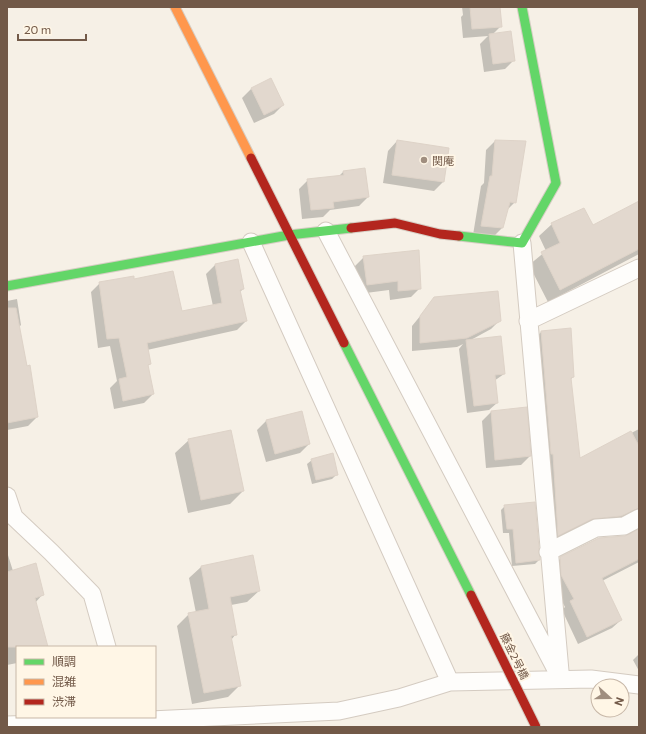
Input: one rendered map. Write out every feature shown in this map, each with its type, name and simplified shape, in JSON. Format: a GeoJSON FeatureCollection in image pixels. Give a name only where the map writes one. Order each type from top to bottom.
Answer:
{"type":"FeatureCollection","features":[{"type":"Feature","properties":{"kind":"street","name":"藤金2号橋"},"geometry":{"type":"LineString","coordinates":[[175,7],[536,727]]}},
{"type":"Feature","properties":{"kind":"street"},"geometry":{"type":"LineString","coordinates":[[522,7],[556,183],[522,243],[560,679]]}},
{"type":"Feature","properties":{"kind":"street"},"geometry":{"type":"LineString","coordinates":[[7,286],[289,235],[395,223],[440,234],[522,243]]}},
{"type":"Feature","properties":{"kind":"street"},"geometry":{"type":"LineString","coordinates":[[326,231],[560,679]]}},
{"type":"Feature","properties":{"kind":"street"},"geometry":{"type":"LineString","coordinates":[[251,242],[450,682]]}},
{"type":"Feature","properties":{"kind":"street"},"geometry":{"type":"LineString","coordinates":[[528,321],[639,268]]}},
{"type":"Feature","properties":{"kind":"street"},"geometry":{"type":"LineString","coordinates":[[7,496],[14,517],[92,594],[107,646]]}},
{"type":"Feature","properties":{"kind":"street"},"geometry":{"type":"LineString","coordinates":[[548,552],[596,528],[624,526],[639,518]]}},
{"type":"Feature","properties":{"kind":"street"},"geometry":{"type":"LineString","coordinates":[[7,725],[129,722],[339,711],[400,698],[450,682],[591,679],[639,685]]}},
{"type":"Feature","properties":{"kind":"building"},"geometry":{"type":"Polygon","coordinates":[[[470,7],[500,7],[502,27],[472,29],[470,7]]]}},
{"type":"Feature","properties":{"kind":"building"},"geometry":{"type":"Polygon","coordinates":[[[511,31],[515,61],[493,64],[489,34],[511,31]]]}},
{"type":"Feature","properties":{"kind":"building"},"geometry":{"type":"Polygon","coordinates":[[[271,78],[284,105],[264,115],[251,88],[271,78]]]}},
{"type":"Feature","properties":{"kind":"building"},"geometry":{"type":"Polygon","coordinates":[[[397,140],[449,148],[444,182],[392,175],[397,140]]]}},
{"type":"Feature","properties":{"kind":"building"},"geometry":{"type":"Polygon","coordinates":[[[495,140],[526,141],[516,203],[510,202],[503,228],[481,226],[490,176],[492,176],[495,140]]]}},
{"type":"Feature","properties":{"kind":"building"},"geometry":{"type":"Polygon","coordinates":[[[365,168],[369,197],[333,202],[334,208],[311,210],[307,179],[344,175],[343,171],[365,168]]]}},
{"type":"Feature","properties":{"kind":"building"},"geometry":{"type":"Polygon","coordinates":[[[639,201],[639,249],[560,290],[541,252],[560,243],[551,223],[584,208],[593,225],[639,201]]]}},
{"type":"Feature","properties":{"kind":"building"},"geometry":{"type":"Polygon","coordinates":[[[419,250],[421,289],[398,291],[398,281],[367,285],[363,256],[419,250]]]}},
{"type":"Feature","properties":{"kind":"building"},"geometry":{"type":"Polygon","coordinates":[[[238,259],[244,289],[240,290],[247,321],[147,343],[151,364],[148,365],[154,394],[123,401],[119,379],[127,377],[119,338],[107,339],[99,282],[134,276],[134,279],[173,271],[182,311],[222,303],[215,264],[238,259]]]}},
{"type":"Feature","properties":{"kind":"building"},"geometry":{"type":"Polygon","coordinates":[[[498,291],[501,321],[467,338],[420,343],[420,316],[434,297],[498,291]]]}},
{"type":"Feature","properties":{"kind":"building"},"geometry":{"type":"Polygon","coordinates":[[[7,308],[16,308],[27,366],[30,365],[38,417],[7,423],[7,308]]]}},
{"type":"Feature","properties":{"kind":"building"},"geometry":{"type":"Polygon","coordinates":[[[571,328],[574,377],[571,378],[580,458],[631,431],[639,446],[639,508],[621,516],[592,519],[558,536],[553,454],[551,454],[541,331],[571,328]]]}},
{"type":"Feature","properties":{"kind":"building"},"geometry":{"type":"Polygon","coordinates":[[[501,336],[505,374],[495,375],[498,403],[474,406],[466,340],[501,336]]]}},
{"type":"Feature","properties":{"kind":"building"},"geometry":{"type":"Polygon","coordinates":[[[527,407],[531,456],[495,460],[491,411],[527,407]]]}},
{"type":"Feature","properties":{"kind":"building"},"geometry":{"type":"Polygon","coordinates":[[[302,411],[310,444],[275,454],[266,420],[302,411]]]}},
{"type":"Feature","properties":{"kind":"building"},"geometry":{"type":"Polygon","coordinates":[[[231,430],[244,491],[201,500],[188,439],[231,430]]]}},
{"type":"Feature","properties":{"kind":"building"},"geometry":{"type":"Polygon","coordinates":[[[333,453],[338,475],[316,480],[311,459],[333,453]]]}},
{"type":"Feature","properties":{"kind":"building"},"geometry":{"type":"Polygon","coordinates":[[[535,502],[540,560],[516,563],[513,529],[507,529],[504,505],[535,502]]]}},
{"type":"Feature","properties":{"kind":"building"},"geometry":{"type":"Polygon","coordinates":[[[639,529],[639,559],[602,578],[622,620],[587,637],[570,601],[574,599],[561,575],[560,557],[599,538],[625,536],[639,529]]]}},
{"type":"Feature","properties":{"kind":"building"},"geometry":{"type":"Polygon","coordinates":[[[253,555],[260,591],[230,597],[237,635],[231,636],[241,686],[204,693],[188,613],[209,609],[201,566],[253,555]]]}},
{"type":"Feature","properties":{"kind":"building"},"geometry":{"type":"Polygon","coordinates":[[[36,563],[44,595],[35,598],[48,646],[7,647],[7,572],[36,563]]]}},
{"type":"Feature","properties":{"kind":"traffic: fast"},"geometry":{"type":"LineString","coordinates":[[459,236],[522,243],[556,183],[522,7]]}},
{"type":"Feature","properties":{"kind":"traffic: fast"},"geometry":{"type":"LineString","coordinates":[[7,286],[289,235],[351,228]]}},
{"type":"Feature","properties":{"kind":"traffic: fast"},"geometry":{"type":"LineString","coordinates":[[344,343],[471,595]]}},
{"type":"Feature","properties":{"kind":"traffic: slow"},"geometry":{"type":"LineString","coordinates":[[175,7],[251,158]]}},
{"type":"Feature","properties":{"kind":"traffic: jam"},"geometry":{"type":"LineString","coordinates":[[251,158],[344,343]]}},
{"type":"Feature","properties":{"kind":"traffic: jam"},"geometry":{"type":"LineString","coordinates":[[351,228],[395,223],[440,234],[459,236]]}},
{"type":"Feature","properties":{"kind":"traffic: jam"},"geometry":{"type":"LineString","coordinates":[[471,595],[536,727]]}},
{"type":"Feature","properties":{"kind":"place","name":"関庵"},"geometry":{"type":"Point","coordinates":[424,160]}}]}
